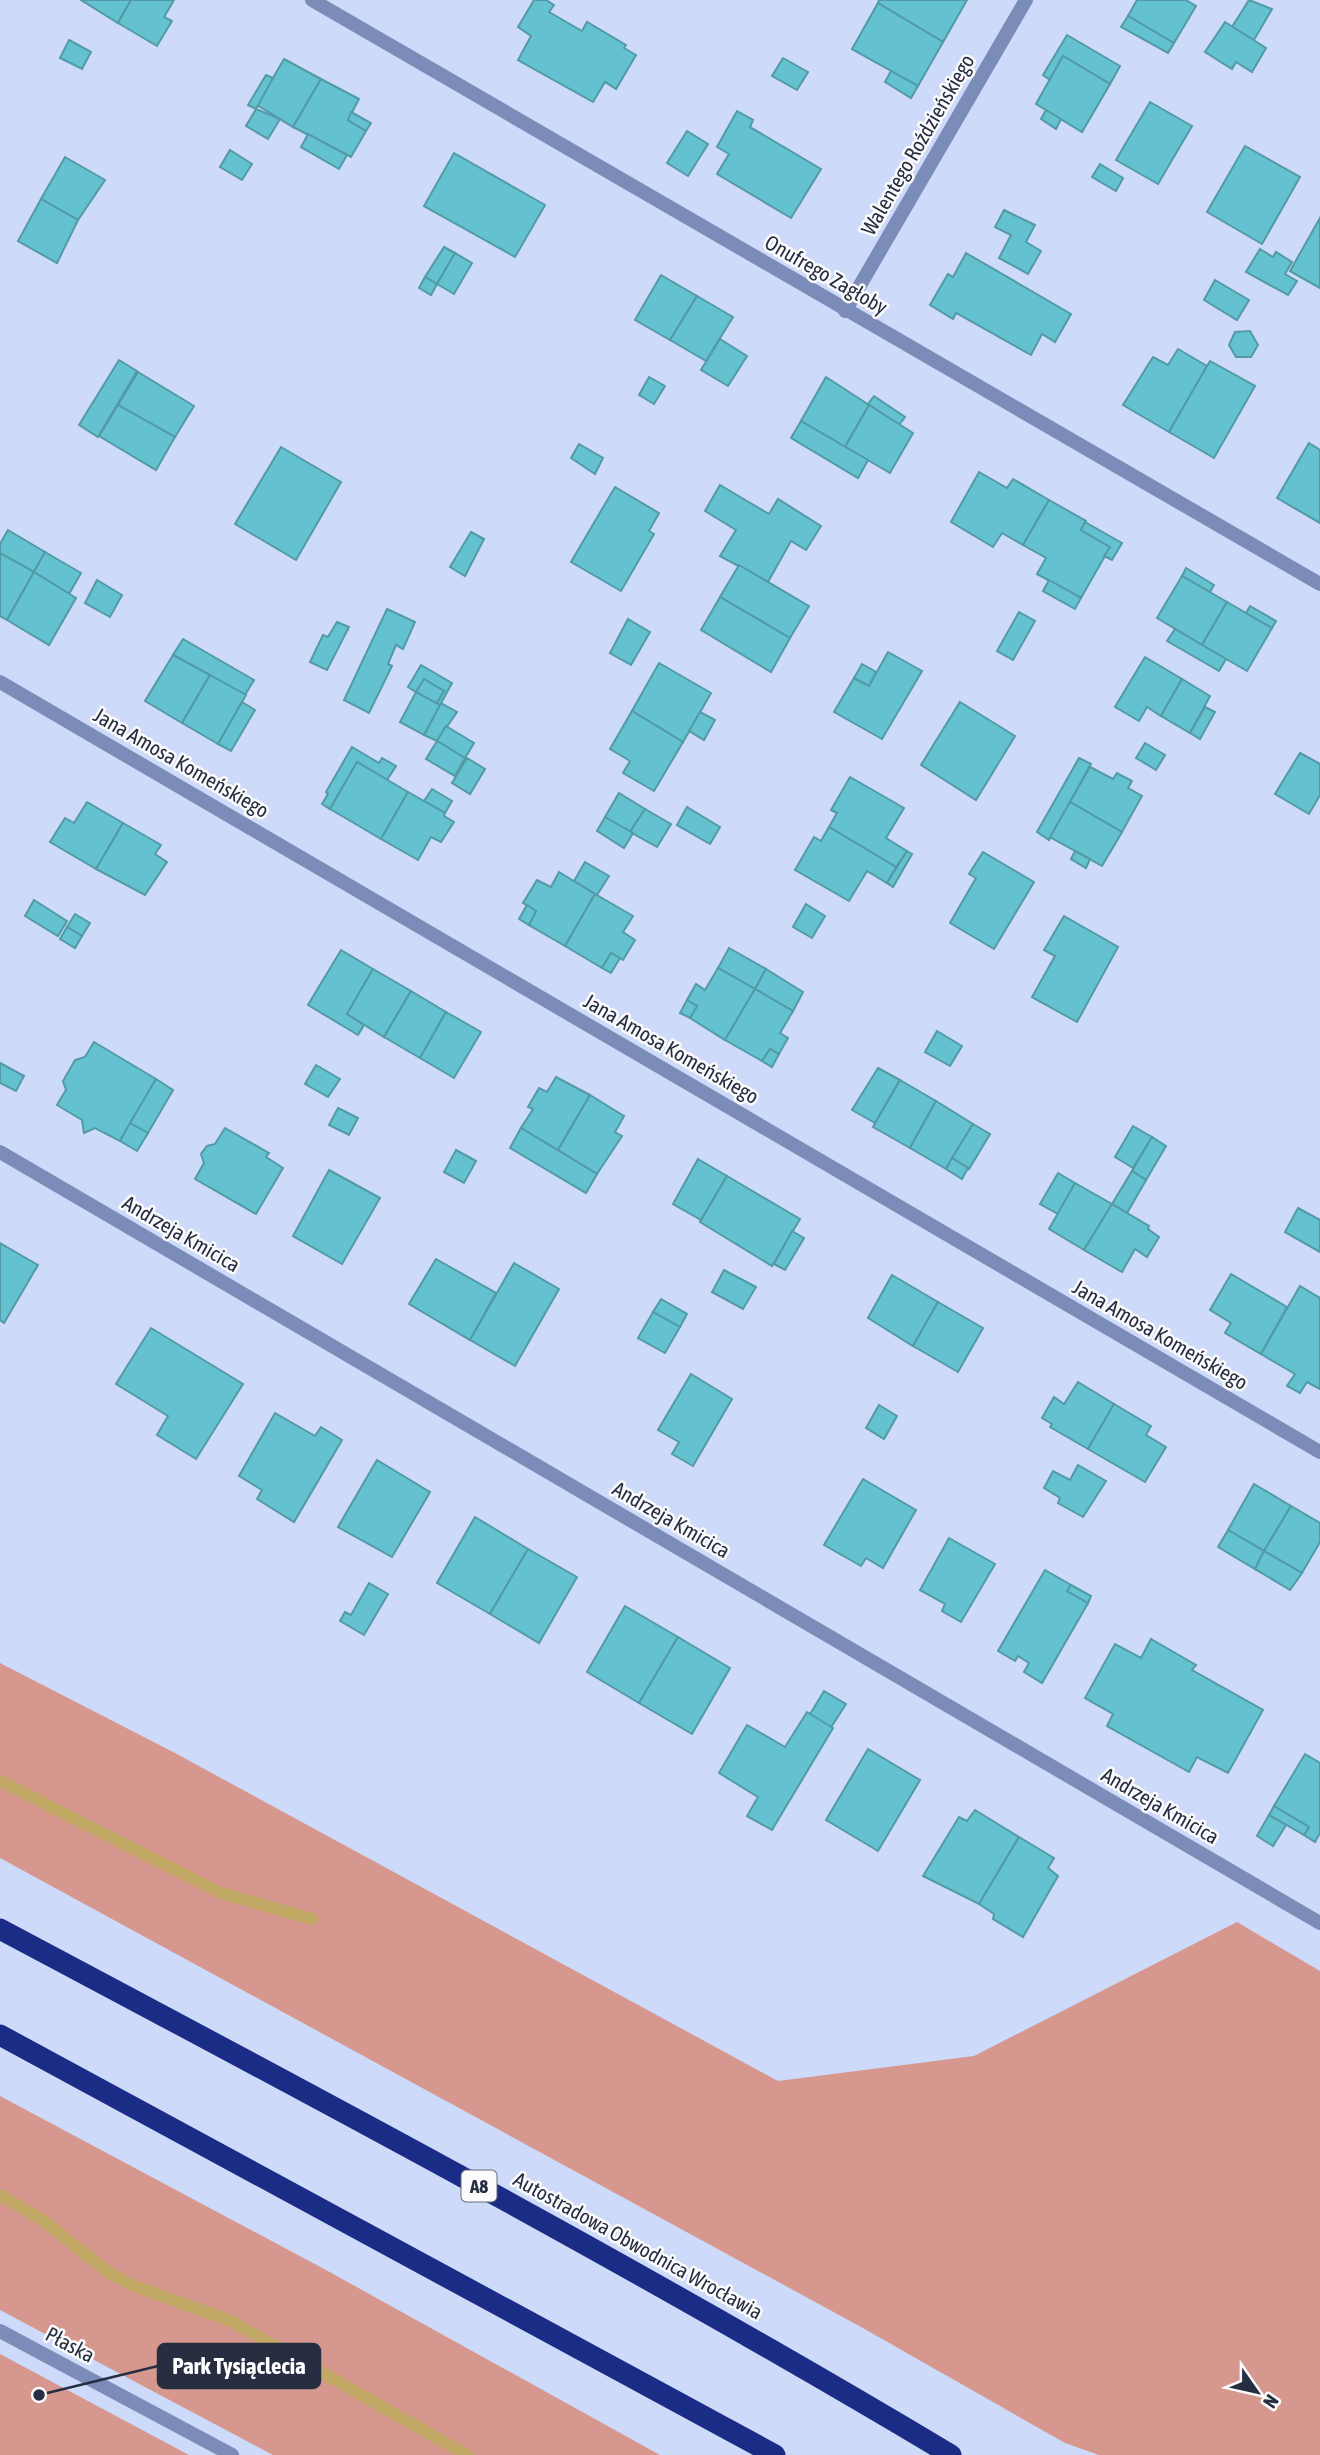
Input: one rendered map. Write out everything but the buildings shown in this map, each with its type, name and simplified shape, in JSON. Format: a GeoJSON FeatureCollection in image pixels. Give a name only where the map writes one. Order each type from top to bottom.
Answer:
{"type":"FeatureCollection","features":[{"type":"Feature","properties":{"kind":"highway","name":"Autostradowa Obwodnica Wrocławia"},"geometry":{"type":"LineString","coordinates":[[0,1929],[310,2094],[756,2339],[951,2455]]}},
{"type":"Feature","properties":{"kind":"highway"},"geometry":{"type":"LineString","coordinates":[[0,2035],[775,2455]]}},
{"type":"Feature","properties":{"kind":"street","name":"Onufrego Zagłoby"},"geometry":{"type":"LineString","coordinates":[[312,0],[1320,584]]}},
{"type":"Feature","properties":{"kind":"street","name":"Walentego Roździeńskiego"},"geometry":{"type":"LineString","coordinates":[[845,311],[1026,0]]}},
{"type":"Feature","properties":{"kind":"street","name":"Jana Amosa Komeńskiego"},"geometry":{"type":"LineString","coordinates":[[0,682],[1320,1452]]}},
{"type":"Feature","properties":{"kind":"street","name":"Andrzeja Kmicica"},"geometry":{"type":"LineString","coordinates":[[0,1152],[1320,1923]]}},
{"type":"Feature","properties":{"kind":"street","name":"Płaska"},"geometry":{"type":"LineString","coordinates":[[0,2332],[232,2455]]}},
{"type":"Feature","properties":{"kind":"shaded area"},"geometry":{"type":"Polygon","coordinates":[[[0,1663],[175,1753],[778,2081],[974,2056],[1237,1922],[1320,1971],[1320,2455],[1099,2455],[1065,2443],[861,2327],[0,1858],[0,1663]]]}},
{"type":"Feature","properties":{"kind":"shaded area"},"geometry":{"type":"Polygon","coordinates":[[[0,2096],[326,2270],[660,2455],[273,2455],[0,2310],[0,2096]]]}},
{"type":"Feature","properties":{"kind":"shaded area"},"geometry":{"type":"Polygon","coordinates":[[[0,2354],[189,2455],[0,2455],[0,2354]]]}},
{"type":"Feature","properties":{"kind":"waterway"},"geometry":{"type":"LineString","coordinates":[[0,1781],[221,1893],[312,1919]]}},
{"type":"Feature","properties":{"kind":"waterway"},"geometry":{"type":"LineString","coordinates":[[0,2195],[44,2221],[109,2273],[132,2285],[231,2321],[467,2455]]}},
{"type":"Feature","properties":{"kind":"place","name":"Park Tysiąclecia"},"geometry":{"type":"Point","coordinates":[39,2395]}}]}
